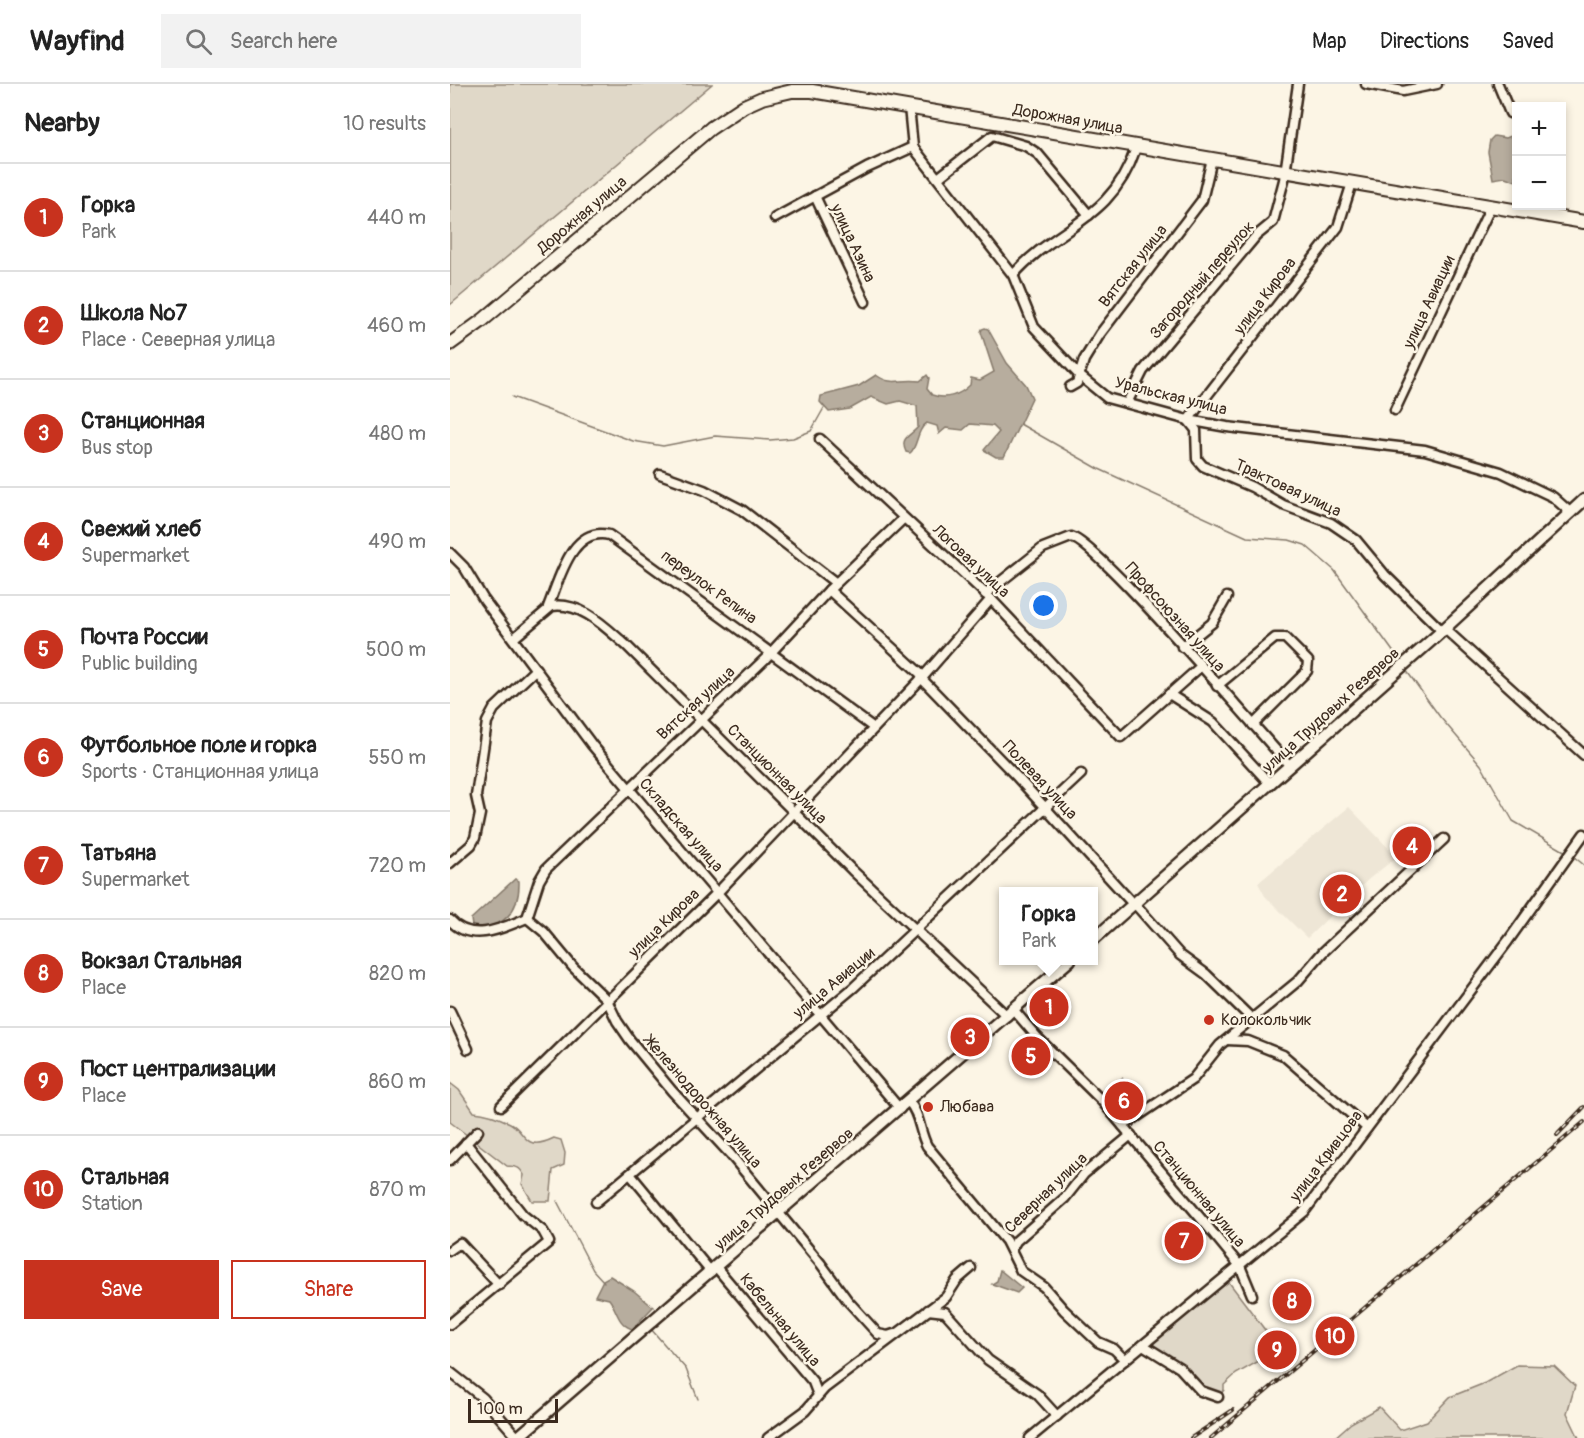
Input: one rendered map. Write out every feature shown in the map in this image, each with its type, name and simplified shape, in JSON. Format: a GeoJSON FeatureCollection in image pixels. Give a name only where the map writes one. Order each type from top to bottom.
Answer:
{"type":"FeatureCollection","features":[{"type":"Feature","properties":{"kind":"highway","name":"Дорожная улица"},"geometry":{"type":"LineString","coordinates":[[450,344],[492,313],[711,128],[744,106],[762,98],[792,91],[854,97],[1136,148],[1584,222]]}},
{"type":"Feature","properties":{"kind":"main road","name":"улица Трудовых Резервов"},"geometry":{"type":"LineString","coordinates":[[1098,936],[1417,654],[1584,500]]}},
{"type":"Feature","properties":{"kind":"main road","name":"улица Трудовых Резервов"},"geometry":{"type":"LineString","coordinates":[[517,1438],[909,1102],[1064,965]]}},
{"type":"Feature","properties":{"kind":"street","name":"Загородный переулок"},"geometry":{"type":"LineString","coordinates":[[1127,403],[1143,371],[1256,236],[1273,222],[1284,172],[1298,84]]}},
{"type":"Feature","properties":{"kind":"street"},"geometry":{"type":"LineString","coordinates":[[1366,84],[1403,91],[1437,84]]}},
{"type":"Feature","properties":{"kind":"street"},"geometry":{"type":"LineString","coordinates":[[1498,84],[1510,113]]}},
{"type":"Feature","properties":{"kind":"street"},"geometry":{"type":"LineString","coordinates":[[909,107],[913,147]]}},
{"type":"Feature","properties":{"kind":"street"},"geometry":{"type":"LineString","coordinates":[[938,178],[992,136],[996,122]]}},
{"type":"Feature","properties":{"kind":"street"},"geometry":{"type":"LineString","coordinates":[[992,136],[1026,146],[1038,154],[1089,215]]}},
{"type":"Feature","properties":{"kind":"street","name":"Уральская улица"},"geometry":{"type":"LineString","coordinates":[[913,147],[1013,275],[1032,323],[1080,376],[1107,398],[1188,420],[1227,427],[1425,450],[1501,472],[1553,497],[1571,513]]}},
{"type":"Feature","properties":{"kind":"street","name":"улица Азина"},"geometry":{"type":"LineString","coordinates":[[775,218],[913,147]]}},
{"type":"Feature","properties":{"kind":"street"},"geometry":{"type":"LineString","coordinates":[[1013,275],[1110,198],[1121,184],[1136,148]]}},
{"type":"Feature","properties":{"kind":"street","name":"Вятская улица"},"geometry":{"type":"LineString","coordinates":[[1070,387],[1077,383],[1084,360],[1100,334],[1202,200],[1212,159]]}},
{"type":"Feature","properties":{"kind":"street","name":"улица Кирова"},"geometry":{"type":"LineString","coordinates":[[1188,420],[1338,227],[1352,183]]}},
{"type":"Feature","properties":{"kind":"street","name":"улица Азина"},"geometry":{"type":"LineString","coordinates":[[815,196],[865,302]]}},
{"type":"Feature","properties":{"kind":"street","name":"улица Авиации"},"geometry":{"type":"LineString","coordinates":[[1395,410],[1491,206]]}},
{"type":"Feature","properties":{"kind":"street","name":"Трактовая улица"},"geometry":{"type":"LineString","coordinates":[[1188,420],[1196,430],[1197,459],[1203,466],[1252,487],[1283,505],[1331,523],[1356,540],[1385,575],[1443,630],[1584,755]]}},
{"type":"Feature","properties":{"kind":"street","name":"Логовая улица"},"geometry":{"type":"LineString","coordinates":[[820,439],[988,596],[1121,737],[1169,694]]}},
{"type":"Feature","properties":{"kind":"street"},"geometry":{"type":"LineString","coordinates":[[660,474],[704,490],[741,510],[836,583]]}},
{"type":"Feature","properties":{"kind":"street","name":"Вятская улица"},"geometry":{"type":"LineString","coordinates":[[527,918],[542,874],[629,787],[772,652],[829,590],[903,519]]}},
{"type":"Feature","properties":{"kind":"street","name":"переулок Репина"},"geometry":{"type":"LineString","coordinates":[[548,608],[573,551],[585,537],[602,533],[615,538],[652,564],[874,728]]}},
{"type":"Feature","properties":{"kind":"street","name":"улица Кирова"},"geometry":{"type":"LineString","coordinates":[[501,1106],[718,892],[922,677],[988,596],[1043,548],[1071,537]]}},
{"type":"Feature","properties":{"kind":"street","name":"Профсоюзная улица"},"geometry":{"type":"LineString","coordinates":[[1071,537],[1086,545],[1114,572],[1290,766]]}},
{"type":"Feature","properties":{"kind":"street","name":"Складская улица"},"geometry":{"type":"LineString","coordinates":[[450,553],[464,567],[484,600],[592,745],[900,1109]]}},
{"type":"Feature","properties":{"kind":"street","name":"Полевая улица"},"geometry":{"type":"LineString","coordinates":[[829,590],[922,677],[1180,955],[1206,974],[1252,1019]]}},
{"type":"Feature","properties":{"kind":"street"},"geometry":{"type":"LineString","coordinates":[[1182,647],[1212,623],[1227,597]]}},
{"type":"Feature","properties":{"kind":"street","name":"Станционная улица"},"geometry":{"type":"LineString","coordinates":[[548,608],[569,606],[594,618],[626,645],[917,931],[1081,1078],[1124,1126],[1240,1266],[1252,1295]]}},
{"type":"Feature","properties":{"kind":"street"},"geometry":{"type":"LineString","coordinates":[[514,638],[548,608]]}},
{"type":"Feature","properties":{"kind":"street"},"geometry":{"type":"LineString","coordinates":[[1217,686],[1275,638],[1285,638],[1299,650],[1308,661],[1307,671],[1253,725]]}},
{"type":"Feature","properties":{"kind":"street"},"geometry":{"type":"LineString","coordinates":[[1200,667],[1169,694],[1213,722],[1270,784]]}},
{"type":"Feature","properties":{"kind":"street"},"geometry":{"type":"LineString","coordinates":[[450,863],[471,845],[477,828],[480,813],[476,796],[487,722],[494,709],[536,669]]}},
{"type":"Feature","properties":{"kind":"street","name":"улица Авиации"},"geometry":{"type":"LineString","coordinates":[[596,1202],[698,1119],[917,931],[1081,774]]}},
{"type":"Feature","properties":{"kind":"street","name":"улица Кривцова"},"geometry":{"type":"LineString","coordinates":[[1030,1438],[1304,1212],[1508,941],[1583,835]]}},
{"type":"Feature","properties":{"kind":"street"},"geometry":{"type":"LineString","coordinates":[[1124,1126],[1193,1079],[1224,1042],[1298,981],[1323,952],[1444,839]]}},
{"type":"Feature","properties":{"kind":"street"},"geometry":{"type":"LineString","coordinates":[[450,920],[457,927],[480,933],[490,932],[527,918]]}},
{"type":"Feature","properties":{"kind":"street","name":"Железнодорожная улица"},"geometry":{"type":"LineString","coordinates":[[527,918],[544,932],[573,967],[607,1000],[623,1031],[730,1154],[874,1330],[884,1336],[894,1334]]}},
{"type":"Feature","properties":{"kind":"street"},"geometry":{"type":"LineString","coordinates":[[450,1011],[468,1049]]}},
{"type":"Feature","properties":{"kind":"street"},"geometry":{"type":"LineString","coordinates":[[1224,1042],[1239,1039],[1271,1048],[1283,1055],[1367,1128]]}},
{"type":"Feature","properties":{"kind":"street"},"geometry":{"type":"LineString","coordinates":[[909,1102],[915,1109],[919,1130],[927,1146],[1006,1241],[1021,1271],[1044,1287],[1064,1310],[1098,1342],[1114,1349],[1125,1360]]}},
{"type":"Feature","properties":{"kind":"street"},"geometry":{"type":"LineString","coordinates":[[450,1160],[478,1131]]}},
{"type":"Feature","properties":{"kind":"street","name":"Северная улица"},"geometry":{"type":"LineString","coordinates":[[1011,1250],[1016,1241],[1065,1198],[1084,1174],[1131,1135]]}},
{"type":"Feature","properties":{"kind":"street"},"geometry":{"type":"LineString","coordinates":[[450,1324],[500,1285],[549,1242],[543,1231],[522,1215],[466,1143]]}},
{"type":"Feature","properties":{"kind":"street","name":"Кабельная улица"},"geometry":{"type":"LineString","coordinates":[[630,1174],[813,1382],[818,1395]]}},
{"type":"Feature","properties":{"kind":"street"},"geometry":{"type":"LineString","coordinates":[[450,1250],[460,1243],[500,1285]]}},
{"type":"Feature","properties":{"kind":"street"},"geometry":{"type":"LineString","coordinates":[[768,1438],[805,1411],[818,1395],[894,1334],[946,1297],[957,1280],[971,1268]]}},
{"type":"Feature","properties":{"kind":"street"},"geometry":{"type":"LineString","coordinates":[[925,1311],[933,1309],[945,1312],[988,1360],[1037,1394],[1057,1416]]}},
{"type":"Feature","properties":{"kind":"street"},"geometry":{"type":"LineString","coordinates":[[1143,1345],[1180,1368],[1201,1391],[1218,1397]]}},
{"type":"Feature","properties":{"kind":"street"},"geometry":{"type":"LineString","coordinates":[[450,1372],[483,1398],[517,1438]]}},
{"type":"Feature","properties":{"kind":"shaded area"},"geometry":{"type":"Polygon","coordinates":[[[450,84],[712,84],[450,305],[450,84]]]}},
{"type":"Feature","properties":{"kind":"shaded area"},"geometry":{"type":"Polygon","coordinates":[[[1494,136],[1506,138],[1512,136],[1512,180],[1505,177],[1493,179],[1488,152],[1490,140],[1494,136]]]}},
{"type":"Feature","properties":{"kind":"shaded area"},"geometry":{"type":"Polygon","coordinates":[[[985,328],[988,329],[1007,363],[1026,385],[1032,398],[1004,457],[996,457],[984,450],[999,432],[993,426],[970,424],[963,430],[946,428],[939,434],[937,426],[927,423],[923,426],[910,453],[906,452],[904,443],[918,427],[917,406],[900,401],[888,404],[871,397],[850,409],[829,412],[820,402],[821,396],[859,386],[876,375],[887,381],[920,381],[927,375],[929,378],[927,389],[932,395],[948,397],[957,394],[970,385],[971,378],[980,380],[994,372],[981,332],[985,328]]]}},
{"type":"Feature","properties":{"kind":"shaded area"},"geometry":{"type":"Polygon","coordinates":[[[1349,807],[1397,857],[1370,878],[1307,938],[1265,896],[1258,883],[1349,807]]]}},
{"type":"Feature","properties":{"kind":"shaded area"},"geometry":{"type":"Polygon","coordinates":[[[515,879],[519,881],[519,892],[508,917],[493,926],[472,926],[471,919],[515,879]]]}},
{"type":"Feature","properties":{"kind":"shaded area"},"geometry":{"type":"Polygon","coordinates":[[[1050,994],[1065,1011],[1049,1023],[1038,1010],[1038,1004],[1050,994]]]}},
{"type":"Feature","properties":{"kind":"shaded area"},"geometry":{"type":"Polygon","coordinates":[[[1122,1078],[1145,1107],[1124,1121],[1103,1095],[1122,1078]]]}},
{"type":"Feature","properties":{"kind":"shaded area"},"geometry":{"type":"Polygon","coordinates":[[[450,1083],[459,1090],[474,1112],[510,1123],[527,1140],[536,1143],[554,1138],[561,1140],[565,1153],[564,1165],[553,1170],[550,1201],[532,1201],[522,1184],[524,1175],[519,1168],[507,1166],[450,1122],[450,1083]]]}},
{"type":"Feature","properties":{"kind":"shaded area"},"geometry":{"type":"Polygon","coordinates":[[[1000,1270],[1022,1288],[1017,1293],[992,1284],[997,1281],[1000,1270]]]}},
{"type":"Feature","properties":{"kind":"shaded area"},"geometry":{"type":"Polygon","coordinates":[[[610,1276],[634,1291],[653,1307],[632,1329],[623,1324],[609,1299],[595,1296],[603,1280],[610,1276]]]}},
{"type":"Feature","properties":{"kind":"shaded area"},"geometry":{"type":"Polygon","coordinates":[[[1228,1281],[1268,1334],[1259,1361],[1236,1374],[1224,1385],[1224,1390],[1220,1395],[1209,1392],[1153,1347],[1154,1342],[1228,1281]]]}},
{"type":"Feature","properties":{"kind":"shaded area"},"geometry":{"type":"Polygon","coordinates":[[[1517,1365],[1554,1366],[1575,1386],[1567,1413],[1579,1438],[1334,1438],[1351,1423],[1379,1407],[1400,1430],[1427,1421],[1450,1397],[1485,1383],[1517,1365]]]}},
{"type":"Feature","properties":{"kind":"waterway"},"geometry":{"type":"LineString","coordinates":[[512,397],[633,441],[663,446],[715,436],[770,440],[793,438],[811,431],[824,408]]}},
{"type":"Feature","properties":{"kind":"waterway"},"geometry":{"type":"LineString","coordinates":[[1020,424],[1099,469],[1247,537],[1289,540],[1305,545],[1334,570],[1400,661]]}},
{"type":"Feature","properties":{"kind":"waterway"},"geometry":{"type":"LineString","coordinates":[[1406,670],[1440,717],[1481,765],[1513,821],[1566,852]]}},
{"type":"Feature","properties":{"kind":"waterway"},"geometry":{"type":"LineString","coordinates":[[1573,856],[1584,865]]}},
{"type":"Feature","properties":{"kind":"waterway"},"geometry":{"type":"LineString","coordinates":[[557,1201],[593,1270],[604,1282]]}},
{"type":"Feature","properties":{"kind":"waterway"},"geometry":{"type":"LineString","coordinates":[[650,1328],[686,1369],[698,1399]]}},
{"type":"Feature","properties":{"kind":"railway"},"geometry":{"type":"LineString","coordinates":[[1557,1135],[1584,1107]]}},
{"type":"Feature","properties":{"kind":"railway"},"geometry":{"type":"LineString","coordinates":[[1211,1438],[1584,1122]]}},
{"type":"Feature","properties":{"kind":"railway"},"geometry":{"type":"LineString","coordinates":[[1191,1438],[1233,1410]]}},
{"type":"Feature","properties":{"kind":"place","name":"Свежий хлеб"},"geometry":{"type":"Point","coordinates":[1412,846]}},
{"type":"Feature","properties":{"kind":"place","name":"Школа №7"},"geometry":{"type":"Point","coordinates":[1342,894]}},
{"type":"Feature","properties":{"kind":"place","name":"Горка"},"geometry":{"type":"Point","coordinates":[1049,1007]}},
{"type":"Feature","properties":{"kind":"place","name":"Колокольчик"},"geometry":{"type":"Point","coordinates":[1209,1020]}},
{"type":"Feature","properties":{"kind":"place","name":"Станционная"},"geometry":{"type":"Point","coordinates":[970,1037]}},
{"type":"Feature","properties":{"kind":"place","name":"Почта России"},"geometry":{"type":"Point","coordinates":[1031,1056]}},
{"type":"Feature","properties":{"kind":"place","name":"Футбольное поле и горка"},"geometry":{"type":"Point","coordinates":[1124,1101]}},
{"type":"Feature","properties":{"kind":"place","name":"Любава"},"geometry":{"type":"Point","coordinates":[928,1107]}},
{"type":"Feature","properties":{"kind":"place","name":"Татьяна"},"geometry":{"type":"Point","coordinates":[1184,1241]}},
{"type":"Feature","properties":{"kind":"place","name":"Вокзал Стальная"},"geometry":{"type":"Point","coordinates":[1292,1301]}},
{"type":"Feature","properties":{"kind":"place","name":"Стальная"},"geometry":{"type":"Point","coordinates":[1335,1336]}},
{"type":"Feature","properties":{"kind":"place","name":"Пост централизации"},"geometry":{"type":"Point","coordinates":[1277,1350]}}]}
